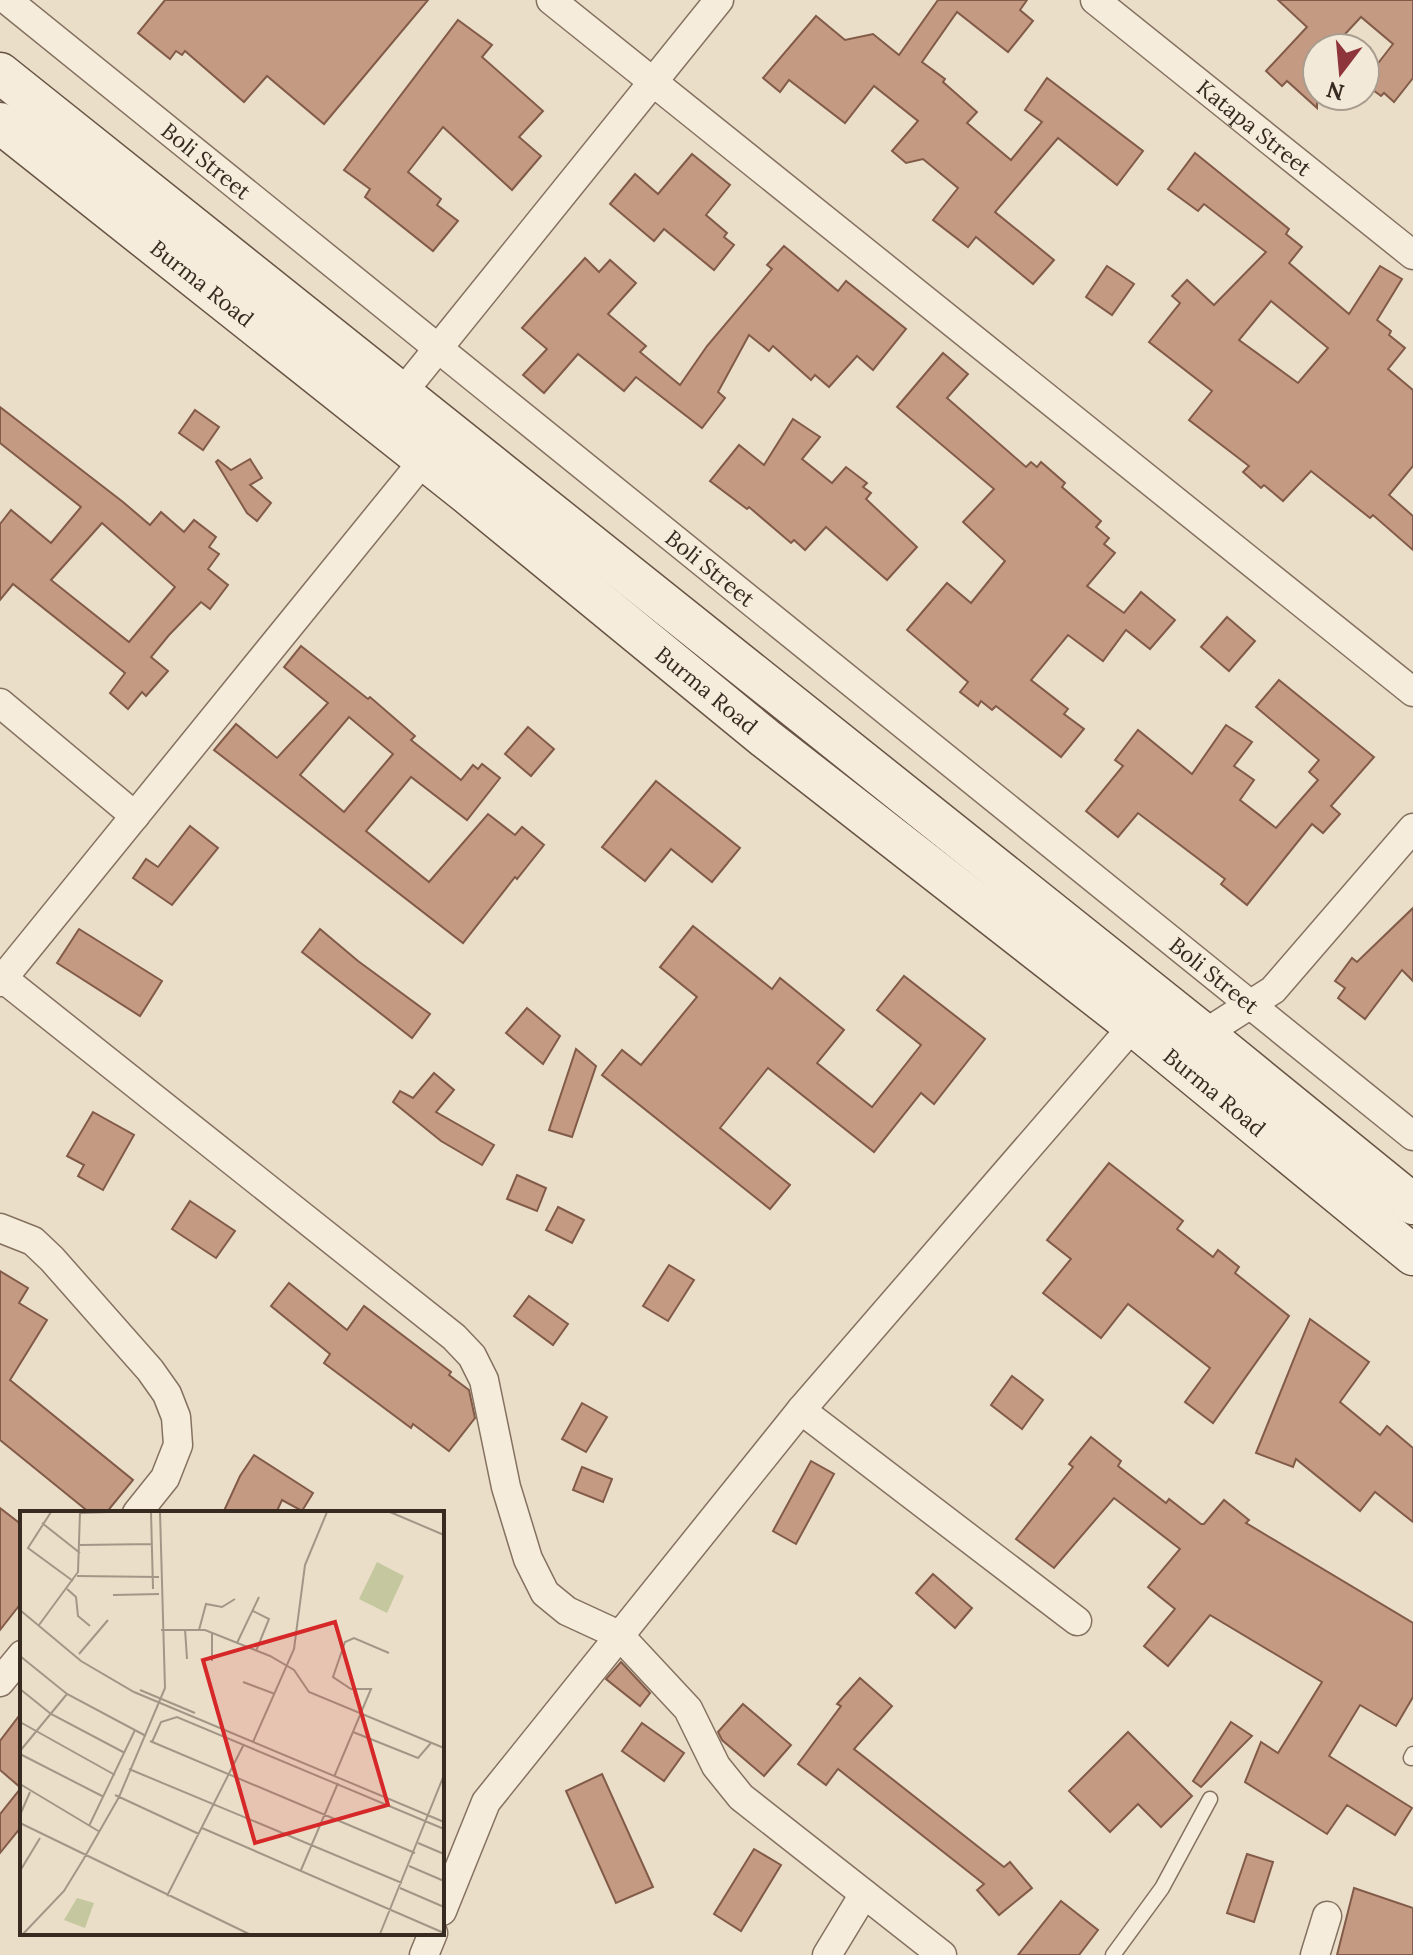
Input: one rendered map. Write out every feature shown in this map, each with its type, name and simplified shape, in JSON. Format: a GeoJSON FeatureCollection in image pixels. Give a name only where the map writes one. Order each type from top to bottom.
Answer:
{"type":"FeatureCollection","features":[{"type":"Feature","properties":{"kind":"main road","name":"Burma Road"},"geometry":{"type":"LineString","coordinates":[[0,73],[402,393],[436,445]]}},
{"type":"Feature","properties":{"kind":"main road","name":"Burma Road"},"geometry":{"type":"LineString","coordinates":[[0,123],[436,445],[1145,1012],[1413,1255]]}},
{"type":"Feature","properties":{"kind":"main road","name":"Burma Road"},"geometry":{"type":"LineString","coordinates":[[1145,1012],[1204,1034],[1413,1204]]}},
{"type":"Feature","properties":{"kind":"street","name":"Boli Street"},"geometry":{"type":"LineString","coordinates":[[7,0],[1413,1136]]}},
{"type":"Feature","properties":{"kind":"street"},"geometry":{"type":"LineString","coordinates":[[551,0],[1413,692]]}},
{"type":"Feature","properties":{"kind":"street"},"geometry":{"type":"LineString","coordinates":[[402,393],[719,0]]}},
{"type":"Feature","properties":{"kind":"street","name":"Katapa Street"},"geometry":{"type":"LineString","coordinates":[[1095,0],[1413,255]]}},
{"type":"Feature","properties":{"kind":"street"},"geometry":{"type":"LineString","coordinates":[[436,445],[1,979],[454,1337],[472,1356],[484,1380],[506,1487],[528,1559],[545,1593],[567,1611],[619,1635],[688,1709],[727,1783],[741,1797],[942,1955]]}},
{"type":"Feature","properties":{"kind":"street"},"geometry":{"type":"LineString","coordinates":[[0,703],[135,816]]}},
{"type":"Feature","properties":{"kind":"street"},"geometry":{"type":"LineString","coordinates":[[1204,1034],[1273,990],[1413,828]]}},
{"type":"Feature","properties":{"kind":"street"},"geometry":{"type":"LineString","coordinates":[[444,1906],[486,1802],[801,1410],[1145,1012]]}},
{"type":"Feature","properties":{"kind":"street"},"geometry":{"type":"LineString","coordinates":[[0,1228],[33,1241],[52,1259],[150,1370],[167,1394],[176,1417],[178,1445],[165,1478],[139,1511]]}},
{"type":"Feature","properties":{"kind":"street"},"geometry":{"type":"LineString","coordinates":[[801,1410],[1077,1621]]}},
{"type":"Feature","properties":{"kind":"street"},"geometry":{"type":"LineString","coordinates":[[0,1682],[20,1657]]}},
{"type":"Feature","properties":{"kind":"street"},"geometry":{"type":"LineString","coordinates":[[827,1955],[864,1894]]}},
{"type":"Feature","properties":{"kind":"street"},"geometry":{"type":"LineString","coordinates":[[1315,1955],[1327,1916]]}},
{"type":"Feature","properties":{"kind":"street"},"geometry":{"type":"LineString","coordinates":[[424,1955],[432,1935]]}},
{"type":"Feature","properties":{"kind":"lane"},"geometry":{"type":"LineString","coordinates":[[1113,1955],[1162,1888],[1210,1799]]}},
{"type":"Feature","properties":{"kind":"building"},"geometry":{"type":"Polygon","coordinates":[[[165,0],[428,0],[324,124],[267,76],[244,102],[185,51],[182,55],[176,51],[170,59],[138,33],[165,0]]]}},
{"type":"Feature","properties":{"kind":"building"},"geometry":{"type":"Polygon","coordinates":[[[938,0],[1027,0],[1020,10],[1033,21],[1008,52],[957,12],[922,62],[945,79],[943,82],[977,112],[967,123],[1011,160],[1042,122],[1025,110],[1047,78],[1143,151],[1117,185],[1058,138],[995,212],[1054,260],[1033,284],[976,237],[968,247],[933,220],[958,188],[923,159],[906,163],[892,151],[918,121],[874,86],[845,123],[789,80],[780,92],[763,78],[816,16],[845,40],[873,34],[899,55],[938,0]]]}},
{"type":"Feature","properties":{"kind":"building"},"geometry":{"type":"Polygon","coordinates":[[[1278,0],[1413,0],[1413,78],[1394,102],[1384,93],[1381,96],[1381,59],[1393,44],[1361,17],[1347,32],[1302,32],[1307,27],[1278,0]]]}},
{"type":"Feature","properties":{"kind":"building"},"geometry":{"type":"Polygon","coordinates":[[[458,20],[492,45],[482,57],[543,111],[519,137],[541,156],[512,190],[443,127],[408,172],[441,199],[437,205],[458,221],[433,251],[365,197],[370,189],[344,170],[458,20]]]}},
{"type":"Feature","properties":{"kind":"building"},"geometry":{"type":"Polygon","coordinates":[[[1301,33],[1301,94],[1287,81],[1282,86],[1266,71],[1301,33]]]}},
{"type":"Feature","properties":{"kind":"building"},"geometry":{"type":"Polygon","coordinates":[[[1195,153],[1289,229],[1286,234],[1302,247],[1289,263],[1349,314],[1380,266],[1402,279],[1377,320],[1405,348],[1388,369],[1413,390],[1413,466],[1389,495],[1413,516],[1413,550],[1373,515],[1370,518],[1311,471],[1283,501],[1264,485],[1261,488],[1243,472],[1249,466],[1189,420],[1212,391],[1149,342],[1180,303],[1172,296],[1187,280],[1214,305],[1266,252],[1204,204],[1198,211],[1168,189],[1195,153]],[[1271,301],[1239,340],[1298,383],[1328,348],[1271,301]]]}},
{"type":"Feature","properties":{"kind":"building"},"geometry":{"type":"Polygon","coordinates":[[[692,154],[730,185],[706,215],[727,233],[724,237],[734,245],[714,270],[664,229],[654,241],[610,204],[635,174],[658,194],[692,154]]]}},
{"type":"Feature","properties":{"kind":"building"},"geometry":{"type":"Polygon","coordinates":[[[784,246],[838,291],[846,281],[906,329],[873,370],[857,356],[829,387],[815,375],[811,380],[773,346],[769,351],[749,335],[718,392],[725,398],[702,428],[636,377],[624,391],[578,354],[544,393],[523,375],[547,349],[522,328],[585,258],[599,272],[610,260],[636,283],[608,314],[646,346],[640,352],[680,385],[707,346],[772,269],[767,265],[784,246]]]}},
{"type":"Feature","properties":{"kind":"building"},"geometry":{"type":"Polygon","coordinates":[[[1107,266],[1134,284],[1112,315],[1086,297],[1107,266]]]}},
{"type":"Feature","properties":{"kind":"building"},"geometry":{"type":"Polygon","coordinates":[[[943,353],[968,374],[947,398],[1026,467],[1031,462],[1037,467],[1041,462],[1065,483],[1062,487],[1101,521],[1096,527],[1109,538],[1104,544],[1115,553],[1087,586],[1124,613],[1141,592],[1175,620],[1150,649],[1126,630],[1103,661],[1068,635],[1031,680],[1068,709],[1064,714],[1084,729],[1061,757],[996,706],[992,710],[981,701],[978,706],[960,692],[968,682],[907,630],[947,583],[971,603],[1005,561],[963,522],[994,489],[897,407],[943,353]]]}},
{"type":"Feature","properties":{"kind":"building"},"geometry":{"type":"Polygon","coordinates":[[[0,407],[150,525],[161,512],[184,532],[194,520],[216,537],[209,547],[219,554],[208,569],[228,585],[210,609],[201,602],[151,657],[168,671],[146,696],[142,692],[128,709],[110,693],[125,673],[13,584],[0,600],[0,524],[11,510],[51,543],[81,507],[0,443],[0,407]],[[102,523],[51,580],[129,642],[175,587],[102,523]]]}},
{"type":"Feature","properties":{"kind":"building"},"geometry":{"type":"Polygon","coordinates":[[[195,410],[219,427],[203,450],[179,433],[195,410]]]}},
{"type":"Feature","properties":{"kind":"building"},"geometry":{"type":"Polygon","coordinates":[[[793,419],[820,437],[802,459],[832,483],[846,467],[867,483],[863,487],[871,493],[866,499],[917,547],[887,580],[826,527],[805,550],[794,540],[791,543],[749,507],[747,509],[710,481],[739,445],[764,465],[793,419]]]}},
{"type":"Feature","properties":{"kind":"building"},"geometry":{"type":"Polygon","coordinates":[[[250,459],[262,478],[250,485],[271,503],[257,521],[247,513],[216,462],[218,460],[231,470],[250,459]]]}},
{"type":"Feature","properties":{"kind":"building"},"geometry":{"type":"Polygon","coordinates":[[[1227,617],[1255,641],[1229,671],[1201,647],[1227,617]]]}},
{"type":"Feature","properties":{"kind":"building"},"geometry":{"type":"Polygon","coordinates":[[[301,646],[368,699],[370,697],[415,736],[411,740],[461,780],[473,765],[478,769],[482,764],[500,778],[467,820],[411,777],[366,831],[429,882],[488,814],[515,835],[522,827],[544,845],[463,943],[214,750],[236,724],[277,758],[328,703],[284,667],[301,646]],[[349,717],[300,775],[344,812],[393,754],[349,717]]]}},
{"type":"Feature","properties":{"kind":"building"},"geometry":{"type":"Polygon","coordinates":[[[1279,680],[1374,757],[1331,806],[1340,814],[1323,833],[1312,824],[1247,905],[1221,884],[1225,879],[1138,813],[1118,837],[1086,811],[1123,766],[1115,760],[1138,730],[1192,774],[1226,725],[1252,742],[1234,766],[1254,780],[1240,800],[1276,828],[1318,780],[1309,772],[1319,760],[1256,707],[1279,680]]]}},
{"type":"Feature","properties":{"kind":"building"},"geometry":{"type":"Polygon","coordinates":[[[528,727],[554,749],[531,776],[505,754],[528,727]]]}},
{"type":"Feature","properties":{"kind":"building"},"geometry":{"type":"Polygon","coordinates":[[[656,781],[740,848],[712,882],[671,849],[645,881],[602,847],[656,781]]]}},
{"type":"Feature","properties":{"kind":"building"},"geometry":{"type":"Polygon","coordinates":[[[190,826],[218,848],[172,905],[133,878],[146,859],[158,867],[190,826]]]}},
{"type":"Feature","properties":{"kind":"building"},"geometry":{"type":"Polygon","coordinates":[[[1413,908],[1413,981],[1402,970],[1365,1019],[1338,998],[1345,988],[1335,981],[1352,958],[1357,962],[1413,908]]]}},
{"type":"Feature","properties":{"kind":"building"},"geometry":{"type":"Polygon","coordinates":[[[693,926],[772,989],[780,978],[844,1030],[817,1063],[872,1107],[921,1045],[877,1010],[904,976],[985,1039],[934,1104],[921,1093],[874,1152],[768,1068],[720,1128],[790,1185],[770,1209],[602,1075],[622,1050],[641,1065],[697,997],[660,967],[693,926]]]}},
{"type":"Feature","properties":{"kind":"building"},"geometry":{"type":"Polygon","coordinates":[[[79,929],[162,981],[140,1016],[57,963],[79,929]]]}},
{"type":"Feature","properties":{"kind":"building"},"geometry":{"type":"Polygon","coordinates":[[[320,929],[430,1014],[412,1038],[302,952],[320,929]]]}},
{"type":"Feature","properties":{"kind":"building"},"geometry":{"type":"Polygon","coordinates":[[[527,1008],[560,1036],[543,1064],[506,1033],[527,1008]]]}},
{"type":"Feature","properties":{"kind":"building"},"geometry":{"type":"Polygon","coordinates":[[[576,1049],[596,1066],[572,1137],[549,1130],[576,1049]]]}},
{"type":"Feature","properties":{"kind":"building"},"geometry":{"type":"Polygon","coordinates":[[[434,1073],[454,1090],[436,1112],[494,1145],[482,1165],[441,1141],[393,1102],[400,1091],[413,1098],[434,1073]]]}},
{"type":"Feature","properties":{"kind":"building"},"geometry":{"type":"Polygon","coordinates":[[[93,1112],[134,1135],[103,1190],[78,1176],[84,1165],[67,1156],[93,1112]]]}},
{"type":"Feature","properties":{"kind":"building"},"geometry":{"type":"Polygon","coordinates":[[[1109,1163],[1183,1221],[1177,1229],[1213,1257],[1218,1250],[1239,1267],[1235,1273],[1289,1316],[1213,1423],[1185,1402],[1210,1368],[1128,1304],[1101,1338],[1043,1293],[1071,1259],[1047,1240],[1109,1163]]]}},
{"type":"Feature","properties":{"kind":"building"},"geometry":{"type":"Polygon","coordinates":[[[517,1175],[546,1188],[537,1211],[507,1199],[517,1175]]]}},
{"type":"Feature","properties":{"kind":"building"},"geometry":{"type":"Polygon","coordinates":[[[190,1201],[235,1231],[216,1258],[172,1229],[190,1201]]]}},
{"type":"Feature","properties":{"kind":"building"},"geometry":{"type":"Polygon","coordinates":[[[558,1207],[584,1220],[572,1243],[546,1230],[558,1207]]]}},
{"type":"Feature","properties":{"kind":"building"},"geometry":{"type":"Polygon","coordinates":[[[669,1265],[694,1280],[668,1321],[643,1306],[669,1265]]]}},
{"type":"Feature","properties":{"kind":"building"},"geometry":{"type":"Polygon","coordinates":[[[0,1271],[28,1288],[19,1303],[47,1320],[10,1380],[133,1480],[108,1511],[88,1511],[0,1440],[0,1271]]]}},
{"type":"Feature","properties":{"kind":"building"},"geometry":{"type":"Polygon","coordinates":[[[289,1283],[347,1330],[364,1306],[451,1372],[449,1375],[469,1390],[475,1418],[449,1451],[413,1424],[411,1428],[324,1363],[330,1354],[271,1306],[289,1283]]]}},
{"type":"Feature","properties":{"kind":"building"},"geometry":{"type":"Polygon","coordinates":[[[529,1296],[568,1324],[553,1345],[514,1316],[529,1296]]]}},
{"type":"Feature","properties":{"kind":"building"},"geometry":{"type":"Polygon","coordinates":[[[1310,1319],[1369,1362],[1340,1402],[1380,1435],[1387,1426],[1413,1448],[1413,1522],[1375,1492],[1360,1511],[1296,1459],[1293,1467],[1256,1453],[1310,1319]]]}},
{"type":"Feature","properties":{"kind":"building"},"geometry":{"type":"Polygon","coordinates":[[[1012,1376],[1043,1400],[1022,1429],[991,1405],[1012,1376]]]}},
{"type":"Feature","properties":{"kind":"building"},"geometry":{"type":"Polygon","coordinates":[[[582,1403],[607,1417],[586,1452],[562,1439],[582,1403]]]}},
{"type":"Feature","properties":{"kind":"building"},"geometry":{"type":"Polygon","coordinates":[[[1091,1437],[1121,1461],[1118,1466],[1166,1503],[1169,1499],[1201,1524],[1224,1500],[1249,1520],[1246,1523],[1413,1623],[1413,1697],[1396,1726],[1360,1705],[1329,1756],[1412,1808],[1395,1835],[1347,1805],[1327,1834],[1245,1782],[1261,1742],[1278,1753],[1322,1682],[1210,1615],[1168,1666],[1144,1646],[1175,1609],[1148,1587],[1180,1549],[1114,1498],[1054,1568],[1016,1539],[1073,1467],[1069,1464],[1091,1437]]]}},
{"type":"Feature","properties":{"kind":"building"},"geometry":{"type":"Polygon","coordinates":[[[254,1455],[313,1493],[302,1511],[282,1500],[277,1511],[224,1511],[254,1455]]]}},
{"type":"Feature","properties":{"kind":"building"},"geometry":{"type":"Polygon","coordinates":[[[811,1461],[834,1474],[796,1544],[773,1531],[811,1461]]]}},
{"type":"Feature","properties":{"kind":"building"},"geometry":{"type":"Polygon","coordinates":[[[582,1467],[612,1479],[603,1502],[573,1490],[582,1467]]]}},
{"type":"Feature","properties":{"kind":"building"},"geometry":{"type":"Polygon","coordinates":[[[0,1508],[20,1523],[20,1605],[0,1630],[0,1508]]]}},
{"type":"Feature","properties":{"kind":"building"},"geometry":{"type":"Polygon","coordinates":[[[933,1574],[972,1608],[955,1628],[916,1593],[933,1574]]]}},
{"type":"Feature","properties":{"kind":"building"},"geometry":{"type":"Polygon","coordinates":[[[621,1662],[650,1693],[640,1706],[606,1679],[621,1662]]]}},
{"type":"Feature","properties":{"kind":"building"},"geometry":{"type":"Polygon","coordinates":[[[860,1678],[892,1706],[854,1749],[1004,1867],[1010,1862],[1032,1888],[999,1915],[977,1890],[984,1884],[838,1769],[826,1785],[798,1764],[841,1706],[837,1704],[860,1678]]]}},
{"type":"Feature","properties":{"kind":"building"},"geometry":{"type":"Polygon","coordinates":[[[743,1704],[791,1745],[764,1776],[722,1740],[718,1732],[743,1704]]]}},
{"type":"Feature","properties":{"kind":"building"},"geometry":{"type":"Polygon","coordinates":[[[20,1715],[20,1787],[0,1770],[0,1741],[20,1715]]]}},
{"type":"Feature","properties":{"kind":"building"},"geometry":{"type":"Polygon","coordinates":[[[1231,1722],[1252,1736],[1201,1787],[1193,1781],[1231,1722]]]}},
{"type":"Feature","properties":{"kind":"building"},"geometry":{"type":"Polygon","coordinates":[[[642,1723],[684,1753],[664,1781],[622,1751],[642,1723]]]}},
{"type":"Feature","properties":{"kind":"building"},"geometry":{"type":"Polygon","coordinates":[[[1128,1732],[1192,1796],[1161,1827],[1138,1804],[1110,1832],[1069,1791],[1128,1732]]]}},
{"type":"Feature","properties":{"kind":"building"},"geometry":{"type":"Polygon","coordinates":[[[602,1774],[653,1887],[616,1903],[566,1791],[602,1774]]]}},
{"type":"Feature","properties":{"kind":"building"},"geometry":{"type":"Polygon","coordinates":[[[20,1789],[20,1828],[0,1853],[0,1814],[20,1789]]]}},
{"type":"Feature","properties":{"kind":"building"},"geometry":{"type":"Polygon","coordinates":[[[754,1849],[781,1865],[741,1931],[714,1914],[754,1849]]]}},
{"type":"Feature","properties":{"kind":"building"},"geometry":{"type":"Polygon","coordinates":[[[1247,1854],[1273,1862],[1254,1922],[1227,1913],[1247,1854]]]}},
{"type":"Feature","properties":{"kind":"building"},"geometry":{"type":"Polygon","coordinates":[[[1354,1888],[1413,1908],[1413,1955],[1337,1955],[1354,1888]]]}},
{"type":"Feature","properties":{"kind":"building"},"geometry":{"type":"Polygon","coordinates":[[[1061,1901],[1098,1930],[1079,1955],[1018,1955],[1061,1901]]]}}]}
